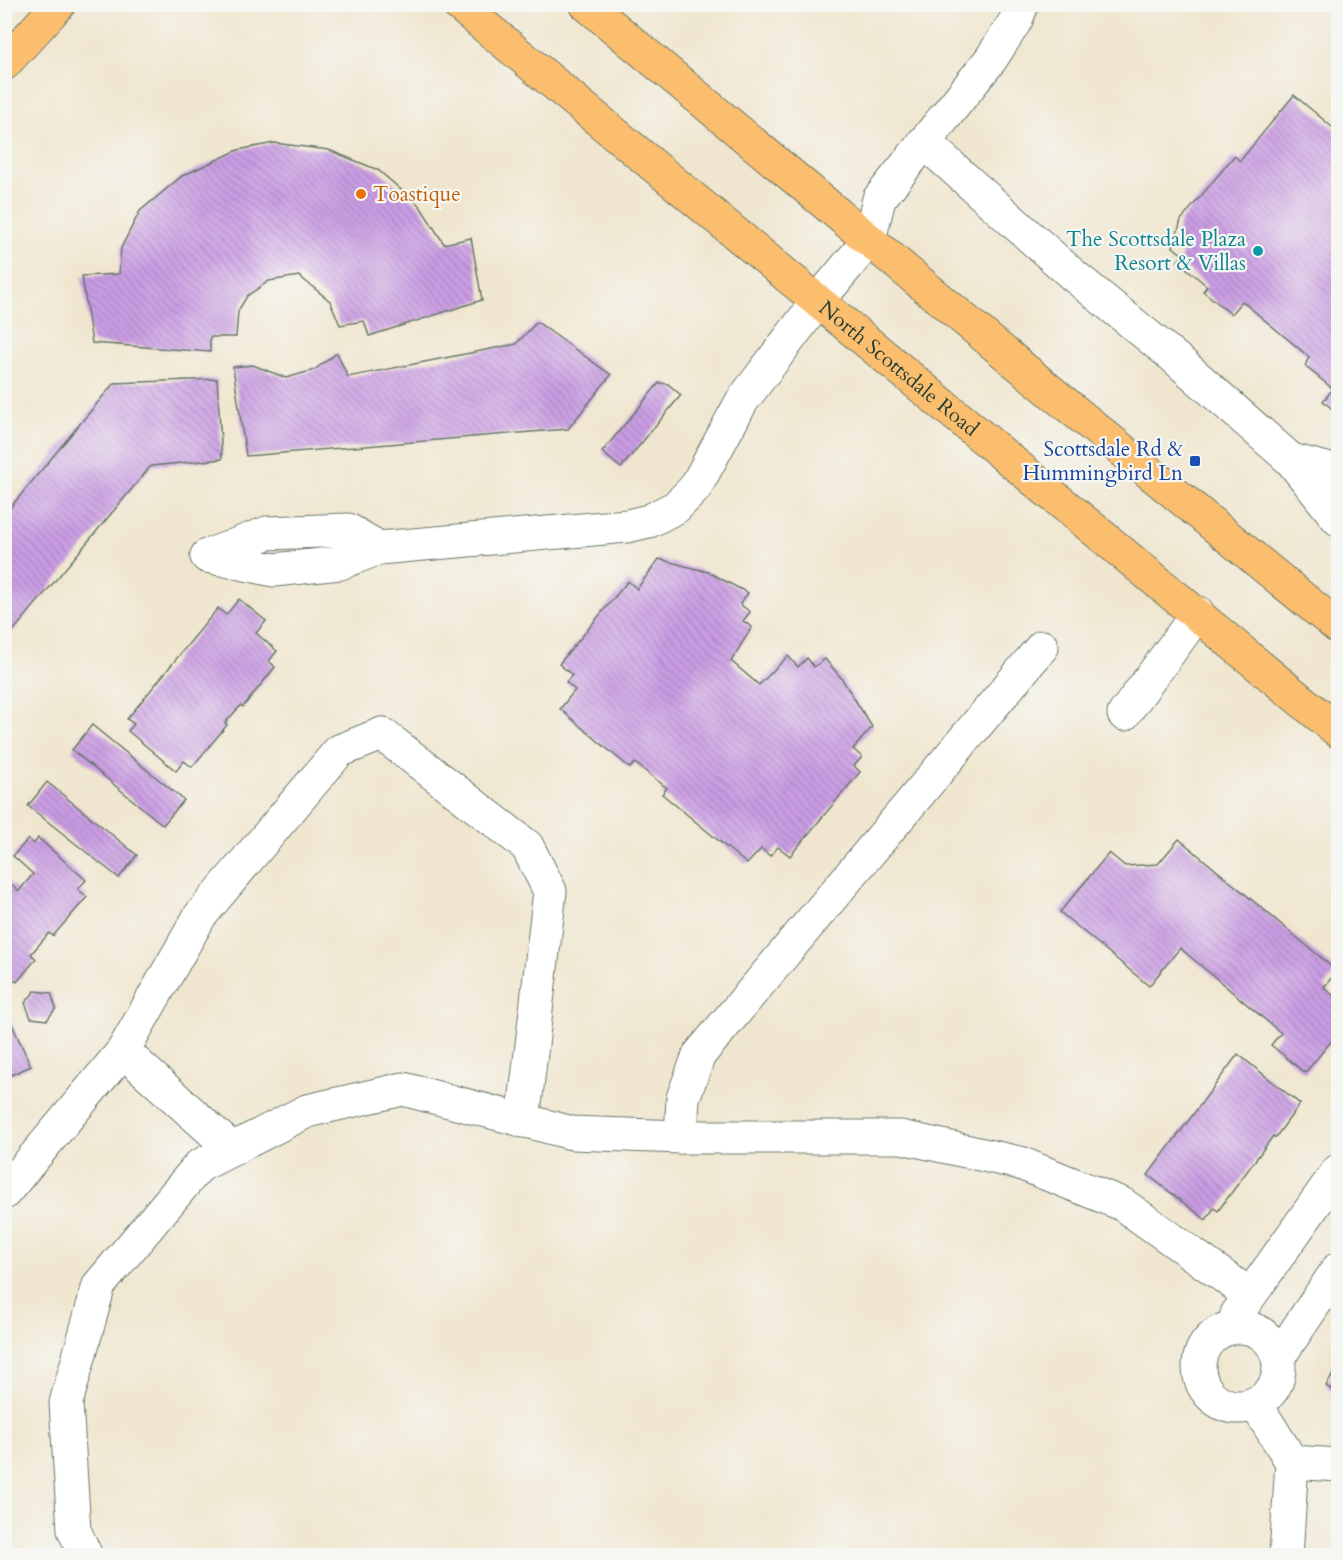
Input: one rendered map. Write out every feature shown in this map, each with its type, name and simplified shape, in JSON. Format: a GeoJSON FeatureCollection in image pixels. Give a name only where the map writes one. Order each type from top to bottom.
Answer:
{"type":"FeatureCollection","features":[{"type":"Feature","properties":{"kind":"main road"},"geometry":{"type":"LineString","coordinates":[[4,64],[58,4]]}},
{"type":"Feature","properties":{"kind":"main road","name":"North Scottsdale Road"},"geometry":{"type":"LineString","coordinates":[[458,4],[1198,613],[1338,731]]}},
{"type":"Feature","properties":{"kind":"main road"},"geometry":{"type":"LineString","coordinates":[[586,4],[1338,627]]}},
{"type":"Feature","properties":{"kind":"lane"},"geometry":{"type":"LineString","coordinates":[[379,548],[627,526],[649,521],[676,507],[695,488],[736,409],[818,301],[869,240],[879,199],[991,59],[1016,20],[1022,4]]}},
{"type":"Feature","properties":{"kind":"lane"},"geometry":{"type":"LineString","coordinates":[[924,142],[1073,275],[1174,357],[1292,460],[1338,519]]}},
{"type":"Feature","properties":{"kind":"lane"},"geometry":{"type":"LineString","coordinates":[[1292,460],[1338,472]]}},
{"type":"Feature","properties":{"kind":"lane"},"geometry":{"type":"LineString","coordinates":[[1124,714],[1198,613]]}},
{"type":"Feature","properties":{"kind":"lane"},"geometry":{"type":"LineString","coordinates":[[681,1137],[683,1098],[699,1055],[1042,647]]}},
{"type":"Feature","properties":{"kind":"lane"},"geometry":{"type":"LineString","coordinates":[[4,1193],[123,1051],[200,916],[339,751],[381,734],[528,846],[550,891],[523,1120]]}},
{"type":"Feature","properties":{"kind":"lane"},"geometry":{"type":"LineString","coordinates":[[123,1051],[232,1149]]}},
{"type":"Feature","properties":{"kind":"lane"},"geometry":{"type":"LineString","coordinates":[[86,1556],[74,1530],[66,1403],[99,1285],[200,1166],[307,1111],[403,1089],[572,1133],[681,1137],[901,1137],[1020,1163],[1122,1204],[1250,1295]]}},
{"type":"Feature","properties":{"kind":"lane"},"geometry":{"type":"LineString","coordinates":[[1226,1329],[1338,1171]]}},
{"type":"Feature","properties":{"kind":"lane"},"geometry":{"type":"LineString","coordinates":[[1278,1358],[1338,1269]]}},
{"type":"Feature","properties":{"kind":"lane"},"geometry":{"type":"LineString","coordinates":[[1240,1326],[1253,1329],[1273,1346],[1278,1358],[1277,1380],[1272,1390],[1255,1404],[1232,1407],[1219,1402],[1209,1394],[1202,1383],[1199,1370],[1200,1357],[1205,1345],[1214,1335],[1226,1329],[1240,1326]]}},
{"type":"Feature","properties":{"kind":"lane"},"geometry":{"type":"LineString","coordinates":[[1255,1404],[1292,1462],[1286,1556]]}},
{"type":"Feature","properties":{"kind":"lane"},"geometry":{"type":"LineString","coordinates":[[1292,1462],[1338,1465]]}},
{"type":"Feature","properties":{"kind":"building","name":"The Scottsdale Plaza Resort & Villas"},"geometry":{"type":"Polygon","coordinates":[[[1294,95],[1338,132],[1338,414],[1323,401],[1333,389],[1305,366],[1309,357],[1242,301],[1231,314],[1203,291],[1207,286],[1178,261],[1183,255],[1173,247],[1181,220],[1234,156],[1240,161],[1294,95]]]}},
{"type":"Feature","properties":{"kind":"building"},"geometry":{"type":"Polygon","coordinates":[[[274,143],[329,150],[378,170],[420,206],[444,244],[471,238],[482,300],[369,336],[364,321],[340,325],[330,301],[299,276],[269,281],[247,296],[238,311],[236,337],[210,337],[210,352],[92,343],[82,276],[119,274],[121,248],[140,211],[182,176],[238,150],[274,143]]]}},
{"type":"Feature","properties":{"kind":"building"},"geometry":{"type":"Polygon","coordinates":[[[537,322],[611,375],[568,429],[246,456],[233,367],[253,365],[286,378],[314,370],[337,353],[348,377],[516,344],[537,322]]]}},
{"type":"Feature","properties":{"kind":"building"},"geometry":{"type":"Polygon","coordinates":[[[217,379],[222,459],[151,466],[4,642],[4,515],[114,383],[217,379]]]}},
{"type":"Feature","properties":{"kind":"building"},"geometry":{"type":"Polygon","coordinates":[[[659,383],[668,384],[681,395],[621,468],[602,452],[659,383]]]}},
{"type":"Feature","properties":{"kind":"building"},"geometry":{"type":"Polygon","coordinates":[[[659,559],[708,572],[748,593],[740,604],[750,612],[743,621],[752,627],[731,661],[759,685],[788,656],[798,667],[807,658],[814,667],[825,659],[842,679],[872,727],[853,749],[862,757],[854,766],[860,772],[790,856],[778,847],[770,856],[761,849],[747,864],[662,794],[667,788],[635,763],[630,768],[560,709],[575,690],[566,682],[572,675],[559,664],[628,581],[637,589],[659,559]]]}},
{"type":"Feature","properties":{"kind":"building"},"geometry":{"type":"Polygon","coordinates":[[[239,599],[266,621],[256,633],[277,651],[269,661],[275,667],[243,707],[241,705],[225,723],[227,725],[192,767],[184,761],[176,771],[128,731],[134,724],[127,719],[218,608],[226,615],[239,599]]]}},
{"type":"Feature","properties":{"kind":"building"},"geometry":{"type":"Polygon","coordinates":[[[92,725],[184,800],[163,825],[72,750],[92,725]]]}},
{"type":"Feature","properties":{"kind":"building"},"geometry":{"type":"Polygon","coordinates":[[[47,782],[137,855],[119,878],[28,806],[47,782]]]}},
{"type":"Feature","properties":{"kind":"building"},"geometry":{"type":"Polygon","coordinates":[[[38,838],[86,880],[78,889],[87,897],[53,936],[49,933],[31,954],[36,959],[17,982],[15,980],[4,992],[4,884],[7,881],[19,891],[33,874],[13,856],[28,839],[34,844],[38,838]]]}},
{"type":"Feature","properties":{"kind":"building"},"geometry":{"type":"Polygon","coordinates":[[[1179,839],[1337,971],[1324,987],[1338,1000],[1338,1033],[1305,1073],[1271,1045],[1281,1033],[1180,948],[1149,986],[1060,912],[1109,853],[1125,866],[1158,864],[1179,839]]]}},
{"type":"Feature","properties":{"kind":"building"},"geometry":{"type":"Polygon","coordinates":[[[35,991],[51,993],[56,1008],[47,1020],[31,1018],[25,1003],[35,991]]]}},
{"type":"Feature","properties":{"kind":"building"},"geometry":{"type":"Polygon","coordinates":[[[4,1007],[31,1066],[4,1078],[4,1007]]]}},
{"type":"Feature","properties":{"kind":"building"},"geometry":{"type":"Polygon","coordinates":[[[1238,1054],[1300,1104],[1275,1138],[1273,1136],[1218,1211],[1214,1208],[1206,1220],[1148,1175],[1238,1054]]]}},
{"type":"Feature","properties":{"kind":"building"},"geometry":{"type":"Polygon","coordinates":[[[1338,1366],[1338,1394],[1326,1386],[1338,1366]]]}},
{"type":"Feature","properties":{"kind":"place","name":"Toastique"},"geometry":{"type":"Point","coordinates":[361,194]}},
{"type":"Feature","properties":{"kind":"place","name":"The Scottsdale Plaza Resort & Villas"},"geometry":{"type":"Point","coordinates":[1258,251]}},
{"type":"Feature","properties":{"kind":"place","name":"Scottsdale Rd & Hummingbird Ln"},"geometry":{"type":"Point","coordinates":[1195,461]}}]}
